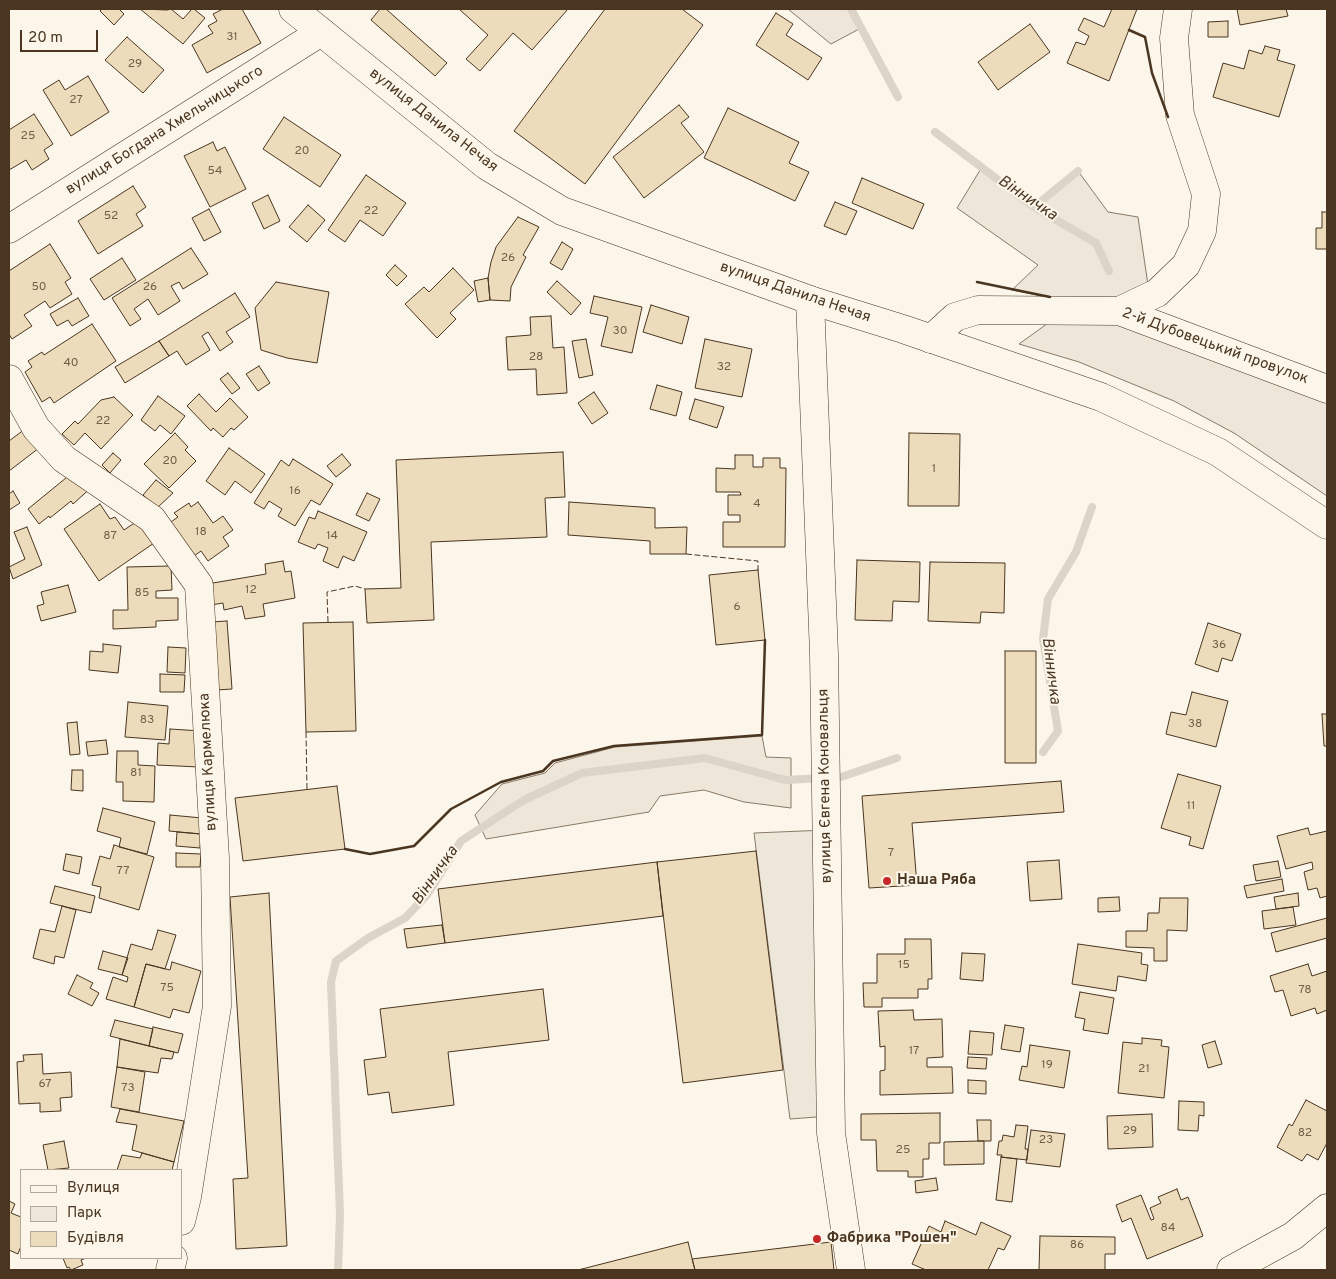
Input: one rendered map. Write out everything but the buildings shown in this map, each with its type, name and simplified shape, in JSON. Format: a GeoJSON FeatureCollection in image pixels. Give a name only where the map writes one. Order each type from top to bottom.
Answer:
{"type":"FeatureCollection","features":[{"type":"Feature","properties":{"kind":"street","name":"вулиця Данила Нечая"},"geometry":{"type":"LineString","coordinates":[[293,9],[488,166],[562,211],[810,300],[931,338],[1101,397],[1218,452],[1327,525]]}},
{"type":"Feature","properties":{"kind":"street"},"geometry":{"type":"LineString","coordinates":[[1118,311],[1157,293],[1186,265],[1202,232],[1206,194],[1180,115],[1174,38],[1178,9]]}},
{"type":"Feature","properties":{"kind":"street","name":"вулиця Богдана Хмельницького"},"geometry":{"type":"LineString","coordinates":[[9,229],[321,32]]}},
{"type":"Feature","properties":{"kind":"street","name":"вулиця Євгена Коновальця"},"geometry":{"type":"LineString","coordinates":[[810,300],[824,654],[830,1133],[851,1270]]}},
{"type":"Feature","properties":{"kind":"street","name":"2-й Дубовецький провулок"},"geometry":{"type":"LineString","coordinates":[[931,338],[955,316],[978,310],[1118,311],[1327,389]]}},
{"type":"Feature","properties":{"kind":"street","name":"вулиця Кармелюка"},"geometry":{"type":"LineString","coordinates":[[9,379],[36,428],[64,458],[152,519],[199,585],[215,858],[217,1006],[187,1197],[182,1217]]}},
{"type":"Feature","properties":{"kind":"street"},"geometry":{"type":"LineString","coordinates":[[1231,1270],[1293,1236],[1327,1208]]}},
{"type":"Feature","properties":{"kind":"green space"},"geometry":{"type":"Polygon","coordinates":[[[788,9],[851,9],[861,28],[831,44],[788,9]]]}},
{"type":"Feature","properties":{"kind":"green space"},"geometry":{"type":"Polygon","coordinates":[[[982,167],[1034,206],[1078,171],[1108,212],[1138,217],[1148,285],[1127,296],[1072,302],[1012,290],[1038,265],[957,208],[982,167]]]}},
{"type":"Feature","properties":{"kind":"green space"},"geometry":{"type":"Polygon","coordinates":[[[1119,311],[1327,389],[1327,496],[1234,433],[1174,401],[1079,362],[1019,344],[1051,321],[1119,311]]]}},
{"type":"Feature","properties":{"kind":"green space"},"geometry":{"type":"Polygon","coordinates":[[[762,736],[766,757],[791,758],[791,808],[744,802],[704,790],[660,796],[649,812],[486,839],[475,815],[502,784],[545,773],[555,763],[615,747],[762,736]]]}},
{"type":"Feature","properties":{"kind":"shaded area"},"geometry":{"type":"Polygon","coordinates":[[[827,830],[830,1116],[790,1119],[754,833],[827,830]]]}},
{"type":"Feature","properties":{"kind":"waterway","name":"Вінничка"},"geometry":{"type":"LineString","coordinates":[[851,9],[898,97]]}},
{"type":"Feature","properties":{"kind":"waterway","name":"Вінничка"},"geometry":{"type":"LineString","coordinates":[[935,132],[1034,207],[1096,243],[1109,271]]}},
{"type":"Feature","properties":{"kind":"waterway"},"geometry":{"type":"LineString","coordinates":[[1034,207],[1078,171]]}},
{"type":"Feature","properties":{"kind":"waterway","name":"Вінничка"},"geometry":{"type":"LineString","coordinates":[[1043,752],[1058,731],[1043,639],[1048,599],[1076,552],[1092,507]]}},
{"type":"Feature","properties":{"kind":"waterway","name":"Вінничка"},"geometry":{"type":"LineString","coordinates":[[338,1270],[340,1215],[331,982],[336,961],[368,938],[405,918],[427,895],[461,841],[524,800],[582,773],[705,758],[785,780],[841,777],[897,758]]}},
{"type":"Feature","properties":{"kind":"fence"},"geometry":{"type":"LineString","coordinates":[[686,554],[758,561],[758,570]]}},
{"type":"Feature","properties":{"kind":"fence"},"geometry":{"type":"LineString","coordinates":[[328,622],[327,592],[355,586],[365,589]]}},
{"type":"Feature","properties":{"kind":"fence"},"geometry":{"type":"LineString","coordinates":[[306,732],[307,789]]}},
{"type":"Feature","properties":{"kind":"wall"},"geometry":{"type":"LineString","coordinates":[[1129,30],[1145,37],[1152,73],[1168,117]]}},
{"type":"Feature","properties":{"kind":"wall"},"geometry":{"type":"LineString","coordinates":[[977,282],[1050,297]]}},
{"type":"Feature","properties":{"kind":"wall"},"geometry":{"type":"LineString","coordinates":[[345,849],[370,854],[414,846],[451,809],[501,782],[543,771],[553,761],[614,746],[762,735],[765,640]]}},
{"type":"Feature","properties":{"kind":"place","name":"Наша Ряба"},"geometry":{"type":"Point","coordinates":[887,881]}},
{"type":"Feature","properties":{"kind":"place","name":"Фабрика \"Рошен\""},"geometry":{"type":"Point","coordinates":[817,1239]}}]}
